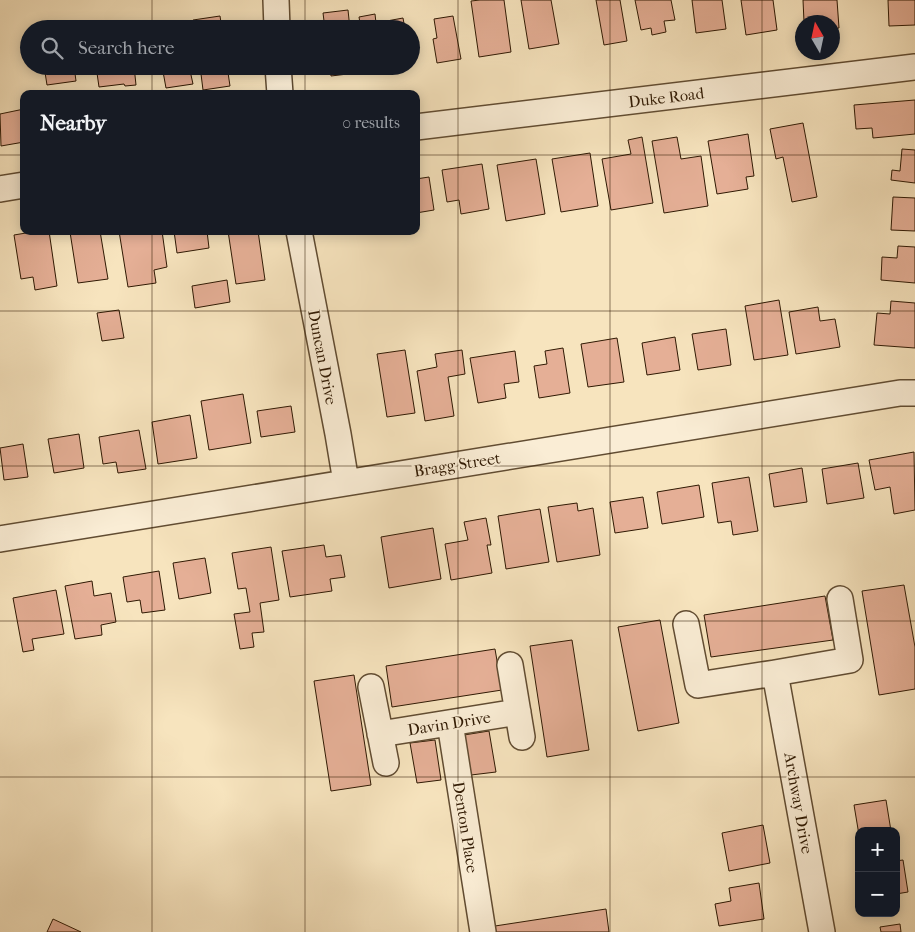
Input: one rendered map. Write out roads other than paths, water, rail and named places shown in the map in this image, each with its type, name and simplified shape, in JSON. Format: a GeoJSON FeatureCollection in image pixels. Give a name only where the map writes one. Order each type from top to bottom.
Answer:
{"type":"FeatureCollection","features":[{"type":"Feature","properties":{"kind":"street"},"geometry":{"type":"LineString","coordinates":[[276,0],[277,20]]}},
{"type":"Feature","properties":{"kind":"street","name":"Duke Road"},"geometry":{"type":"LineString","coordinates":[[420,127],[915,67]]}},
{"type":"Feature","properties":{"kind":"street"},"geometry":{"type":"LineString","coordinates":[[279,75],[280,90]]}},
{"type":"Feature","properties":{"kind":"street"},"geometry":{"type":"LineString","coordinates":[[0,189],[20,186]]}},
{"type":"Feature","properties":{"kind":"street","name":"Duncan Drive"},"geometry":{"type":"LineString","coordinates":[[300,235],[346,482]]}},
{"type":"Feature","properties":{"kind":"street","name":"Bragg Street"},"geometry":{"type":"LineString","coordinates":[[0,539],[881,396],[915,393]]}},
{"type":"Feature","properties":{"kind":"street"},"geometry":{"type":"LineString","coordinates":[[686,624],[698,685],[775,674],[850,660],[840,599]]}},
{"type":"Feature","properties":{"kind":"street"},"geometry":{"type":"LineString","coordinates":[[510,665],[522,738]]}},
{"type":"Feature","properties":{"kind":"street","name":"Archway Drive"},"geometry":{"type":"LineString","coordinates":[[775,674],[822,932]]}},
{"type":"Feature","properties":{"kind":"street"},"geometry":{"type":"LineString","coordinates":[[372,687],[386,763]]}},
{"type":"Feature","properties":{"kind":"street","name":"Davin Drive"},"geometry":{"type":"LineString","coordinates":[[380,734],[518,712]]}},
{"type":"Feature","properties":{"kind":"street","name":"Denton Place"},"geometry":{"type":"LineString","coordinates":[[450,723],[483,932]]}}]}
